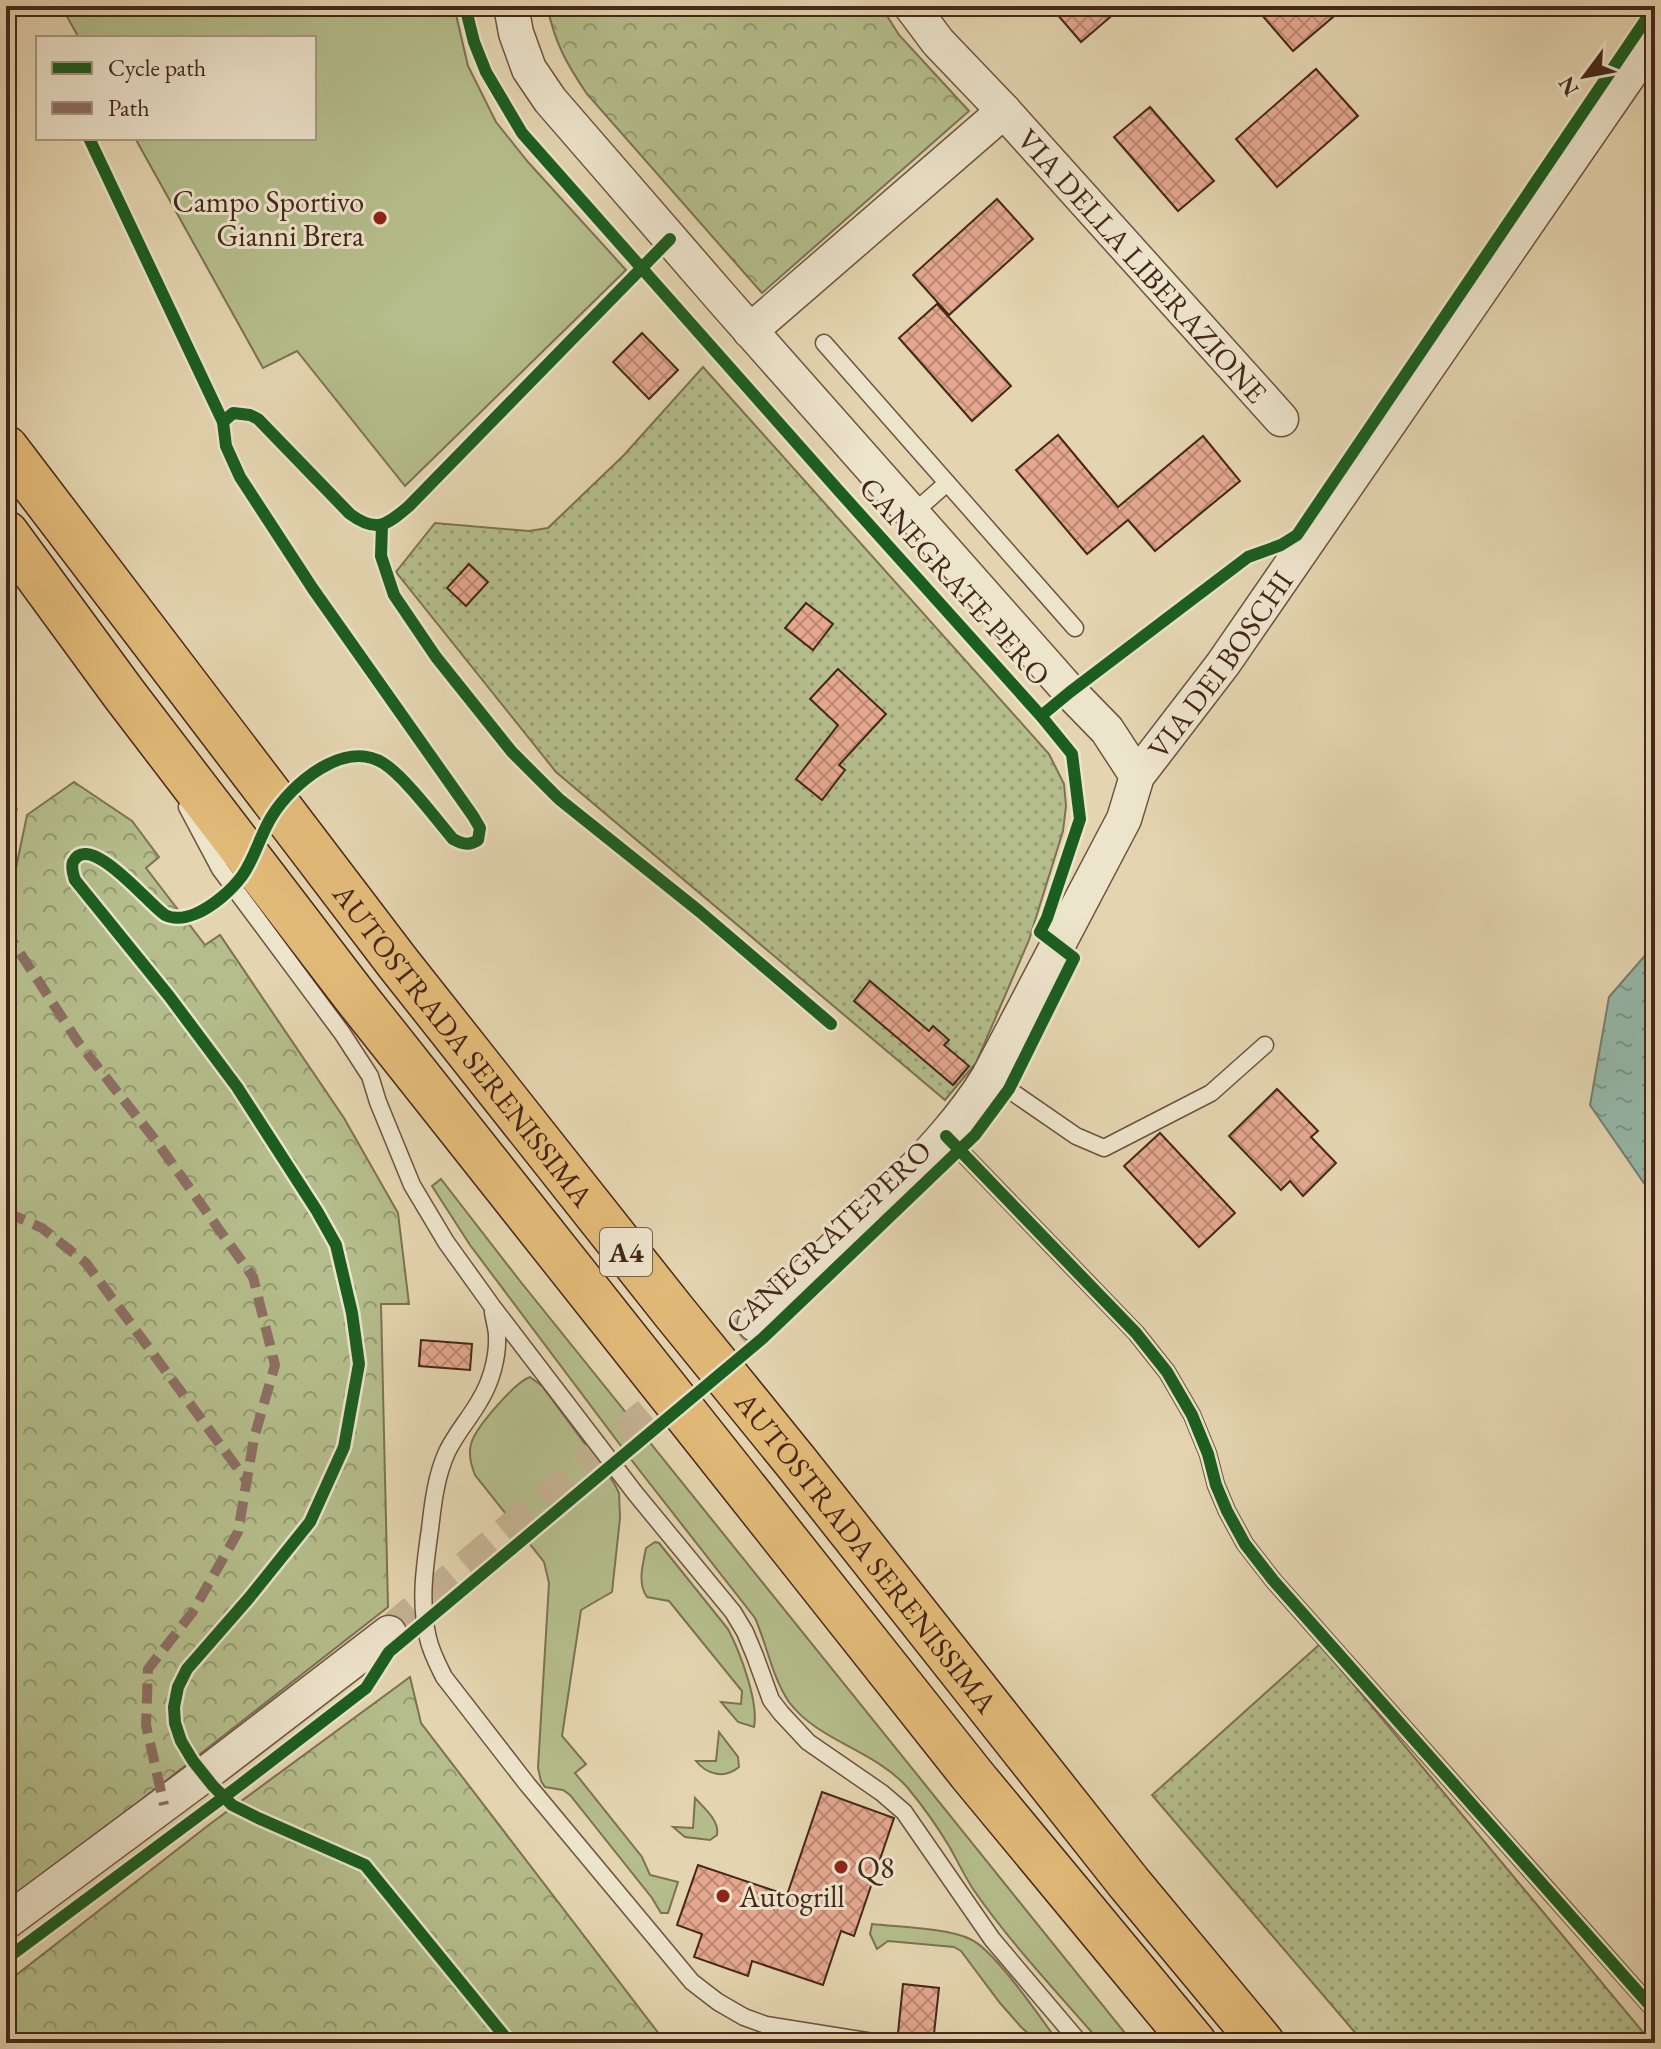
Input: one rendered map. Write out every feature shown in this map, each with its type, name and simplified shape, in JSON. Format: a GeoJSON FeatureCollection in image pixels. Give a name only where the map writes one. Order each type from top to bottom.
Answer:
{"type":"FeatureCollection","features":[{"type":"Feature","properties":{"kind":"highway","name":"AUTOSTRADA SERENISSIMA"},"geometry":{"type":"LineString","coordinates":[[6,448],[438,1013],[1129,1883],[1262,2043]]}},
{"type":"Feature","properties":{"kind":"highway","name":"AUTOSTRADA SERENISSIMA"},"geometry":{"type":"LineString","coordinates":[[6,533],[124,694],[354,995],[972,1775],[1194,2043]]}},
{"type":"Feature","properties":{"kind":"street"},"geometry":{"type":"LineString","coordinates":[[511,6],[516,33],[529,69],[550,100],[750,331],[1107,730],[1137,776],[1124,819],[974,1101],[946,1136],[874,1211],[755,1324]]}},
{"type":"Feature","properties":{"kind":"street","name":"VIA DELLA LIBERAZIONE"},"geometry":{"type":"LineString","coordinates":[[911,6],[938,42],[1281,419]]}},
{"type":"Feature","properties":{"kind":"street","name":"VIA DEI BOSCHI"},"geometry":{"type":"LineString","coordinates":[[1137,776],[1223,664],[1655,37]]}},
{"type":"Feature","properties":{"kind":"street","name":"VIA DELLA LIBERAZIONE"},"geometry":{"type":"LineString","coordinates":[[750,331],[1004,111]]}},
{"type":"Feature","properties":{"kind":"street"},"geometry":{"type":"LineString","coordinates":[[6,1922],[389,1633]]}},
{"type":"Feature","properties":{"kind":"lane"},"geometry":{"type":"LineString","coordinates":[[824,343],[1075,628]]}},
{"type":"Feature","properties":{"kind":"lane"},"geometry":{"type":"LineString","coordinates":[[912,514],[947,483]]}},
{"type":"Feature","properties":{"kind":"lane"},"geometry":{"type":"LineString","coordinates":[[124,694],[220,869],[342,1033],[370,1076],[387,1127],[412,1185],[446,1242],[635,1493],[733,1612],[745,1632],[771,1700],[781,1713],[808,1742],[904,1812],[992,1939],[1080,2043]]}},
{"type":"Feature","properties":{"kind":"lane"},"geometry":{"type":"LineString","coordinates":[[989,1076],[1076,1136],[1104,1148],[1211,1093],[1265,1045]]}},
{"type":"Feature","properties":{"kind":"lane"},"geometry":{"type":"LineString","coordinates":[[946,1136],[1136,1333],[1167,1372],[1192,1415],[1227,1511],[1245,1544],[1273,1580],[1655,2011]]}},
{"type":"Feature","properties":{"kind":"lane"},"geometry":{"type":"LineString","coordinates":[[492,1306],[497,1336],[495,1359],[481,1399],[448,1450],[432,1510],[423,1599],[427,1636],[434,1658],[444,1677],[527,1784],[692,1982],[718,2002],[766,2025],[879,2043]]}},
{"type":"Feature","properties":{"kind":"green space","name":"Campo Sportivo Gianni Brera"},"geometry":{"type":"Polygon","coordinates":[[[61,6],[454,6],[468,66],[496,122],[626,270],[405,486],[297,351],[263,368],[136,140],[316,140],[316,36],[78,36],[61,6]]]}},
{"type":"Feature","properties":{"kind":"green space"},"geometry":{"type":"Polygon","coordinates":[[[547,6],[881,6],[899,35],[969,111],[762,293],[587,94],[562,52],[547,6]]]}},
{"type":"Feature","properties":{"kind":"green space"},"geometry":{"type":"Polygon","coordinates":[[[703,367],[1049,754],[1064,784],[1066,806],[1063,831],[1029,940],[976,1063],[945,1100],[556,772],[396,572],[435,523],[529,531],[548,528],[624,455],[703,367]]]}},
{"type":"Feature","properties":{"kind":"green space"},"geometry":{"type":"Polygon","coordinates":[[[74,782],[132,821],[159,857],[146,868],[205,945],[220,935],[344,1118],[398,1213],[409,1304],[381,1304],[388,1607],[6,1906],[6,897],[10,897],[27,815],[74,782]]]}},
{"type":"Feature","properties":{"kind":"green space"},"geometry":{"type":"Polygon","coordinates":[[[441,1179],[1133,2043],[1101,2043],[988,1909],[924,1808],[894,1774],[815,1727],[789,1702],[778,1682],[755,1618],[470,1245],[432,1186],[441,1179]]]}},
{"type":"Feature","properties":{"kind":"green space"},"geometry":{"type":"Polygon","coordinates":[[[530,1377],[542,1386],[619,1493],[620,1518],[612,1592],[581,1610],[562,1736],[586,1764],[575,1773],[642,1857],[650,1875],[678,1882],[668,1913],[661,1913],[570,1795],[563,1790],[545,1787],[541,1781],[538,1768],[549,1583],[544,1562],[475,1475],[470,1456],[474,1437],[487,1417],[515,1387],[530,1377]]]}},
{"type":"Feature","properties":{"kind":"green space"},"geometry":{"type":"Polygon","coordinates":[[[659,1543],[728,1629],[751,1691],[754,1727],[738,1722],[721,1702],[741,1704],[742,1691],[669,1601],[647,1597],[644,1592],[642,1573],[646,1548],[659,1543]]]}},
{"type":"Feature","properties":{"kind":"green space"},"geometry":{"type":"Polygon","coordinates":[[[1320,1644],[1652,2043],[1364,2043],[1152,1795],[1320,1644]]]}},
{"type":"Feature","properties":{"kind":"green space"},"geometry":{"type":"Polygon","coordinates":[[[410,1677],[421,1723],[666,2043],[6,2043],[6,1983],[210,1824],[410,1677]]]}},
{"type":"Feature","properties":{"kind":"green space"},"geometry":{"type":"Polygon","coordinates":[[[719,1732],[738,1757],[739,1767],[728,1773],[716,1774],[696,1761],[716,1761],[719,1732]]]}},
{"type":"Feature","properties":{"kind":"green space"},"geometry":{"type":"Polygon","coordinates":[[[695,1798],[716,1825],[717,1835],[710,1840],[685,1837],[673,1827],[693,1828],[695,1798]]]}},
{"type":"Feature","properties":{"kind":"green space"},"geometry":{"type":"Polygon","coordinates":[[[872,1924],[937,1930],[970,1939],[1004,1970],[1059,2043],[1039,2043],[1021,2027],[961,1951],[954,1947],[888,1941],[877,1949],[870,1934],[872,1924]]]}},
{"type":"Feature","properties":{"kind":"water"},"geometry":{"type":"Polygon","coordinates":[[[1655,944],[1655,1199],[1590,1105],[1609,997],[1655,944]]]}},
{"type":"Feature","properties":{"kind":"building"},"geometry":{"type":"Polygon","coordinates":[[[1050,6],[1123,6],[1081,42],[1050,6]]]}},
{"type":"Feature","properties":{"kind":"building"},"geometry":{"type":"Polygon","coordinates":[[[1254,6],[1346,6],[1293,51],[1254,6]]]}},
{"type":"Feature","properties":{"kind":"building"},"geometry":{"type":"Polygon","coordinates":[[[1316,69],[1358,116],[1277,187],[1236,139],[1316,69]]]}},
{"type":"Feature","properties":{"kind":"building"},"geometry":{"type":"Polygon","coordinates":[[[1150,107],[1214,181],[1178,211],[1114,137],[1150,107]]]}},
{"type":"Feature","properties":{"kind":"building"},"geometry":{"type":"Polygon","coordinates":[[[997,199],[1033,239],[949,315],[913,275],[997,199]]]}},
{"type":"Feature","properties":{"kind":"building"},"geometry":{"type":"Polygon","coordinates":[[[937,304],[1011,386],[972,421],[899,338],[937,304]]]}},
{"type":"Feature","properties":{"kind":"building"},"geometry":{"type":"Polygon","coordinates":[[[642,333],[678,370],[649,399],[613,362],[642,333]]]}},
{"type":"Feature","properties":{"kind":"building"},"geometry":{"type":"Polygon","coordinates":[[[1058,435],[1118,507],[1203,436],[1240,481],[1155,551],[1128,520],[1087,554],[1016,470],[1058,435]]]}},
{"type":"Feature","properties":{"kind":"building"},"geometry":{"type":"Polygon","coordinates":[[[469,564],[488,582],[466,606],[447,588],[469,564]]]}},
{"type":"Feature","properties":{"kind":"building"},"geometry":{"type":"Polygon","coordinates":[[[806,603],[833,624],[813,650],[785,628],[806,603]]]}},
{"type":"Feature","properties":{"kind":"building"},"geometry":{"type":"Polygon","coordinates":[[[838,669],[886,714],[839,765],[845,770],[822,800],[796,779],[838,725],[810,699],[838,669]]]}},
{"type":"Feature","properties":{"kind":"building"},"geometry":{"type":"Polygon","coordinates":[[[870,981],[929,1031],[933,1026],[949,1040],[944,1045],[969,1066],[953,1085],[854,1001],[870,981]]]}},
{"type":"Feature","properties":{"kind":"building"},"geometry":{"type":"Polygon","coordinates":[[[1277,1089],[1318,1131],[1311,1137],[1336,1163],[1303,1196],[1290,1181],[1281,1190],[1229,1136],[1277,1089]]]}},
{"type":"Feature","properties":{"kind":"building"},"geometry":{"type":"Polygon","coordinates":[[[1160,1133],[1235,1213],[1199,1247],[1124,1166],[1160,1133]]]}},
{"type":"Feature","properties":{"kind":"building"},"geometry":{"type":"Polygon","coordinates":[[[421,1340],[472,1344],[470,1370],[419,1366],[421,1340]]]}},
{"type":"Feature","properties":{"kind":"building"},"geometry":{"type":"Polygon","coordinates":[[[822,1792],[894,1818],[854,1936],[841,1931],[823,1985],[752,1961],[748,1976],[694,1957],[702,1934],[677,1925],[698,1865],[787,1895],[822,1792]]]}},
{"type":"Feature","properties":{"kind":"building"},"geometry":{"type":"Polygon","coordinates":[[[903,1984],[939,1988],[933,2043],[897,2043],[903,1984]]]}},
{"type":"Feature","properties":{"kind":"tunnel"},"geometry":{"type":"LineString","coordinates":[[389,1633],[755,1324]]}},
{"type":"Feature","properties":{"kind":"marked path"},"geometry":{"type":"LineString","coordinates":[[6,841],[13,807]]}},
{"type":"Feature","properties":{"kind":"marked path"},"geometry":{"type":"LineString","coordinates":[[6,927],[78,1042],[156,1141],[253,1277],[275,1365],[254,1438],[238,1532],[192,1613],[148,1669],[146,1725],[164,1805]]}},
{"type":"Feature","properties":{"kind":"marked path"},"geometry":{"type":"LineString","coordinates":[[6,1212],[42,1228],[86,1263],[247,1481]]}},
{"type":"Feature","properties":{"kind":"cycle path","name":"CANEGRATE-PERO"},"geometry":{"type":"LineString","coordinates":[[6,1959],[366,1688],[389,1652],[763,1338],[975,1135],[1009,1089],[1074,958],[1040,932],[1080,819],[1072,754],[522,133],[486,72],[465,6]]}},
{"type":"Feature","properties":{"kind":"cycle path"},"geometry":{"type":"LineString","coordinates":[[1041,716],[1248,557],[1281,545],[1297,535],[1655,6]]}},
{"type":"Feature","properties":{"kind":"cycle path"},"geometry":{"type":"LineString","coordinates":[[90,140],[223,422]]}},
{"type":"Feature","properties":{"kind":"cycle path"},"geometry":{"type":"LineString","coordinates":[[510,2043],[365,1865],[232,1805],[193,1761],[181,1741],[174,1707],[178,1687],[187,1669],[310,1522],[344,1447],[359,1364],[352,1313],[336,1245],[317,1211],[237,1087],[169,996],[75,880],[72,866],[81,854],[92,855],[120,873],[165,915],[180,918],[195,914],[221,898],[242,876],[272,816],[292,791],[320,768],[352,757],[368,757],[391,769],[453,839],[466,844],[478,840],[480,828],[473,816],[313,589],[240,477],[226,446],[223,422],[233,413],[258,419],[350,514],[367,524],[381,525],[409,506],[670,239]]}},
{"type":"Feature","properties":{"kind":"cycle path"},"geometry":{"type":"LineString","coordinates":[[382,525],[381,556],[394,595],[436,657],[512,752],[559,799],[699,911],[831,1024]]}},
{"type":"Feature","properties":{"kind":"cycle path"},"geometry":{"type":"LineString","coordinates":[[946,1136],[1136,1333],[1167,1372],[1192,1415],[1227,1511],[1245,1544],[1273,1580],[1655,2011]]}},
{"type":"Feature","properties":{"kind":"place","name":"Campo Sportivo Gianni Brera"},"geometry":{"type":"Point","coordinates":[380,218]}},
{"type":"Feature","properties":{"kind":"place","name":"Q8"},"geometry":{"type":"Point","coordinates":[841,1867]}},
{"type":"Feature","properties":{"kind":"place","name":"Autogrill"},"geometry":{"type":"Point","coordinates":[723,1896]}}]}
